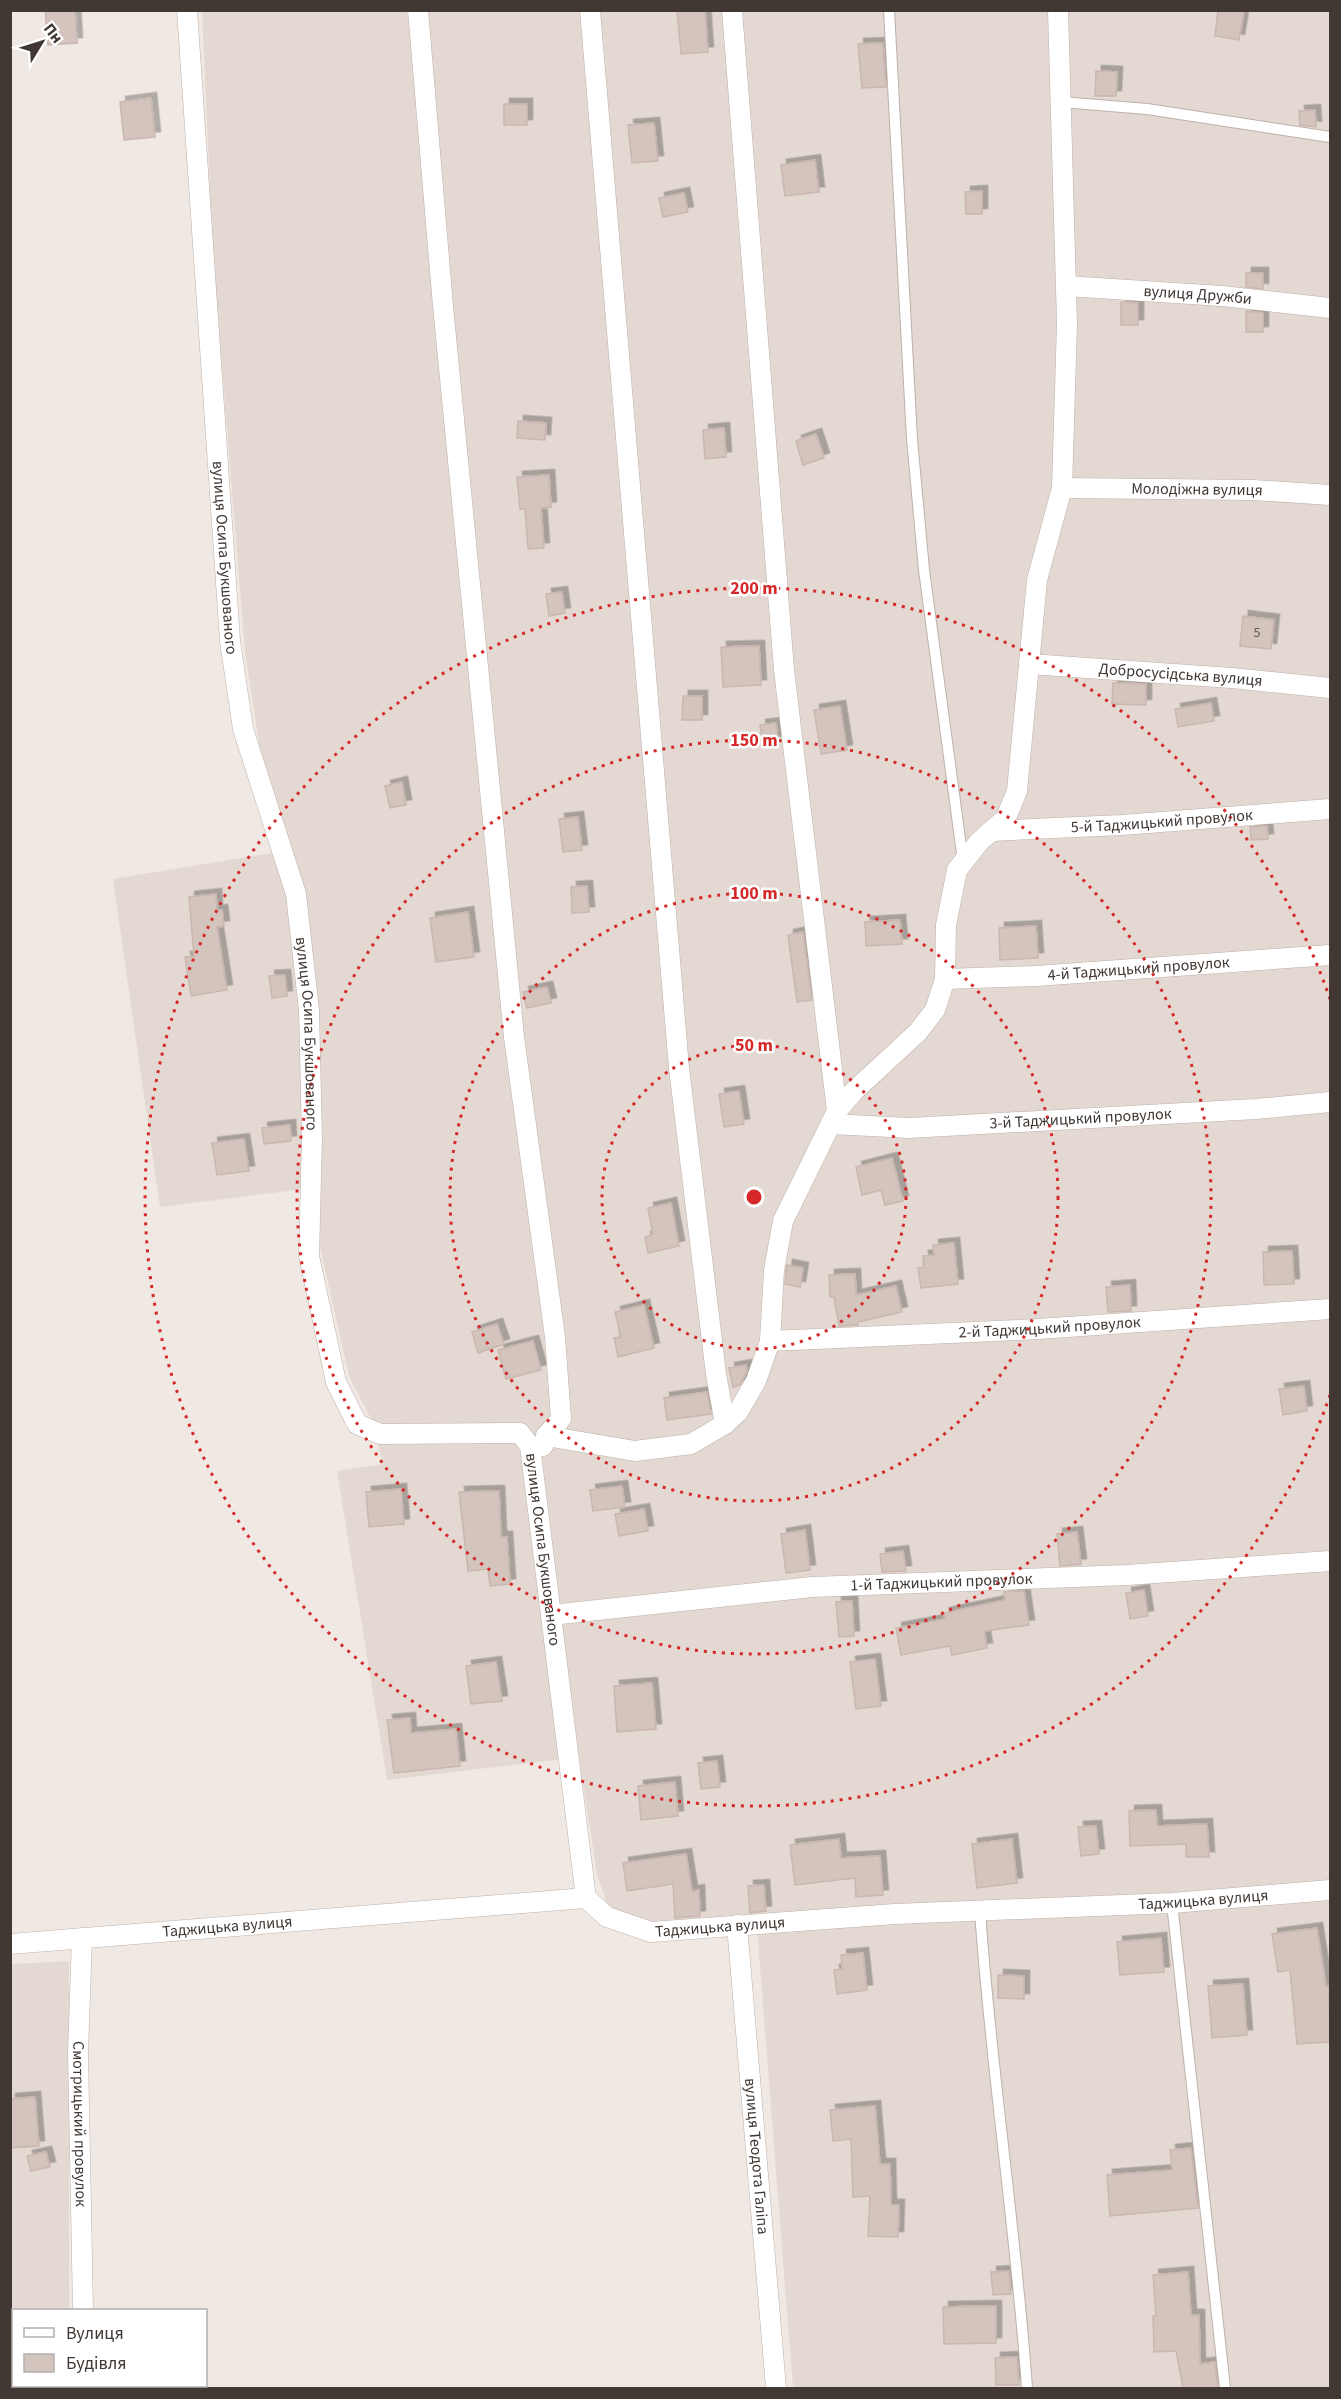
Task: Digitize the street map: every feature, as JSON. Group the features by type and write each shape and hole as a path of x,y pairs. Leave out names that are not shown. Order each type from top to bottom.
{"street":[{"name":"вулиця Осипа Букшованого","path":"187,10 230,641 243,729 296,894 309,1010 312,1140 309,1256 336,1382 357,1424 380,1434 520,1432 530,1446 586,1898"},
{"path":"418,10 444,318 514,1037 555,1337 561,1419 546,1436 534,1468"},
{"path":"590,10 680,1068 724,1424"},
{"path":"732,10 784,670 834,1118"},
{"path":"546,1436 635,1451 692,1444 724,1424 738,1412 756,1382 770,1341 774,1269 783,1221 834,1118 854,1090 918,1032 935,1010 945,979 946,925 957,870 991,831 1006,818 1017,791 1037,580 1062,488 1066,286 1058,10"},
{"name":"вулиця Дружби","path":"1066,286 1222,297 1330,308"},
{"name":"Молодіжна вулиця","path":"1062,488 1253,490 1330,495"},
{"name":"Добросусідська вулиця","path":"1029,664 1232,678 1330,688"},
{"name":"5-й Таджицький провулок","path":"991,831 1122,825 1330,809"},
{"name":"4-й Таджицький провулок","path":"945,979 1036,976 1330,955"},
{"name":"3-й Таджицький провулок","path":"834,1118 909,1128 1256,1109 1330,1102"},
{"name":"2-й Таджицький провулок","path":"770,1341 1038,1329 1330,1309"},
{"name":"1-й Таджицький провулок","path":"551,1615 812,1587 1127,1575 1330,1561"},
{"name":"Таджицька вулиця","path":"10,1944 586,1898 607,1917 651,1932 895,1914 1172,1903 1330,1890"},
{"name":"вулиця Теодота Галіпа","path":"737,1925 776,2388"},
{"name":"Смотрицький провулок","path":"82,1938 78,2053 83,2309"}],"lane":[{"path":"889,10 912,439 924,570 963,862"},
{"path":"1061,102 1147,109 1330,137"},
{"path":"1172,1903 1225,2388"},
{"path":"980,1911 985,1985 1001,2109 1028,2388"}],"shaded area":[{"path":"202,11 1330,11 1330,2388 793,2388 756,1916 614,1924 597,1874 579,1757 387,1780 337,1471 383,1464 371,1419 349,1376 319,1243 319,1187 160,1207 113,879 290,850 263,769 245,652 213,255"},
{"path":"69,1961 69,2309 12,2309 12,2387 75,2388 11,2388 11,1964"}],"building":[{"path":"45,10 75,10 77,43 48,45"},
{"path":"677,10 705,10 708,52 681,54"},
{"path":"1218,10 1244,10 1239,40 1215,36"},
{"path":"883,43 886,87 862,88 858,44"},
{"path":"1096,71 1117,72 1116,96 1095,96"},
{"path":"151,98 155,137 124,140 120,102"},
{"path":"504,104 527,104 527,125 504,125"},
{"path":"1315,110 1316,127 1300,125 1299,111"},
{"path":"654,123 658,161 632,163 628,125"},
{"path":"815,160 819,192 785,196 781,165"},
{"path":"982,191 982,214 966,214 965,192"},
{"path":"684,193 688,212 663,217 659,198"},
{"path":"1246,273 1263,273 1263,289 1246,287"},
{"path":"1121,302 1138,303 1138,325 1121,325"},
{"path":"1246,311 1263,313 1263,332 1246,332"},
{"path":"518,421 546,423 545,440 517,438"},
{"path":"724,428 726,457 705,459 703,430"},
{"path":"816,434 824,458 803,465 796,441"},
{"path":"549,475 551,507 541,508 544,548 528,549 525,509 520,509 517,477"},
{"path":"562,592 565,613 549,616 546,594"},
{"path":"1243,616 1274,620 1271,649 1240,646"},
{"path":"759,646 761,685 723,687 721,647"},
{"path":"1113,683 1146,684 1146,705 1112,704"},
{"path":"683,696 702,696 702,720 682,720"},
{"path":"1211,703 1214,721 1178,727 1175,709"},
{"path":"840,706 847,750 821,754 814,710"},
{"path":"776,723 778,741 763,744 760,725"},
{"path":"402,782 406,805 390,808 385,786"},
{"path":"578,817 582,850 563,852 559,819"},
{"path":"1267,826 1268,839 1251,840 1250,827"},
{"path":"587,886 589,912 572,913 571,887"},
{"path":"216,894 217,911 222,910 224,926 217,927 227,990 191,996 185,957 194,956 189,897"},
{"path":"468,912 474,957 436,962 430,918"},
{"path":"900,920 902,944 866,946 865,922"},
{"path":"1036,926 1038,958 1000,960 999,928"},
{"path":"803,932 812,1000 797,1002 788,935"},
{"path":"285,975 287,996 272,998 269,976"},
{"path":"547,987 551,1003 527,1008 523,992"},
{"path":"739,1091 744,1124 724,1127 719,1094"},
{"path":"290,1125 291,1141 264,1144 262,1128"},
{"path":"244,1139 249,1171 217,1175 212,1143"},
{"path":"892,1158 903,1201 885,1205 881,1190 862,1195 856,1167"},
{"path":"671,1203 679,1246 648,1253 645,1237 653,1235 648,1208"},
{"path":"954,1243 958,1284 921,1288 918,1268 924,1267 923,1256 934,1255 933,1245"},
{"path":"1292,1251 1294,1284 1264,1285 1263,1252"},
{"path":"787,1265 803,1268 800,1287 785,1284"},
{"path":"855,1274 856,1295 896,1286 902,1312 858,1322 858,1325 839,1326 834,1297 830,1297 829,1275"},
{"path":"1130,1285 1131,1311 1108,1312 1106,1287"},
{"path":"644,1305 654,1348 618,1357 614,1338 621,1337 615,1312"},
{"path":"497,1324 504,1344 478,1353 472,1332"},
{"path":"533,1341 541,1370 506,1379 498,1350"},
{"path":"746,1365 747,1371 740,1385 733,1387 729,1368"},
{"path":"1304,1386 1307,1411 1283,1415 1279,1389"},
{"path":"707,1392 711,1414 667,1420 664,1398"},
{"path":"622,1486 625,1507 593,1511 590,1490"},
{"path":"401,1489 404,1524 369,1527 366,1492"},
{"path":"499,1491 501,1537 507,1537 510,1584 490,1586 488,1569 468,1571 459,1492"},
{"path":"644,1509 648,1531 619,1536 615,1514"},
{"path":"805,1530 810,1570 786,1573 781,1534"},
{"path":"1077,1532 1081,1564 1060,1566 1057,1534"},
{"path":"903,1551 906,1571 882,1572 880,1554"},
{"path":"1144,1590 1148,1616 1130,1619 1126,1593"},
{"path":"1024,1591 1029,1625 984,1631 987,1648 952,1655 950,1646 901,1655 896,1628 945,1619 944,1613 1005,1600 1004,1592"},
{"path":"852,1601 854,1636 839,1637 836,1602"},
{"path":"875,1659 881,1706 856,1709 850,1662"},
{"path":"496,1662 502,1701 471,1704 466,1666"},
{"path":"652,1683 656,1729 617,1732 614,1686"},
{"path":"410,1718 411,1733 456,1729 460,1766 394,1773 387,1720"},
{"path":"717,1761 720,1787 701,1789 698,1763"},
{"path":"675,1782 678,1816 641,1820 638,1786"},
{"path":"1156,1810 1157,1826 1207,1824 1209,1857 1186,1857 1186,1844 1130,1846 1129,1811"},
{"path":"1096,1826 1099,1854 1081,1856 1078,1827"},
{"path":"839,1839 841,1858 880,1856 883,1895 856,1897 855,1878 795,1885 790,1845"},
{"path":"1012,1839 1017,1883 977,1888 972,1844"},
{"path":"686,1854 692,1891 699,1890 700,1916 675,1918 673,1884 627,1891 623,1863"},
{"path":"764,1885 766,1911 750,1913 748,1886"},
{"path":"1317,1928 1326,1986 1329,1986 1330,2042 1297,2044 1290,1970 1278,1972 1272,1934"},
{"path":"1161,1938 1164,1972 1120,1975 1117,1942"},
{"path":"863,1953 867,1990 837,1994 834,1970 842,1969 841,1955"},
{"path":"998,1975 1024,1976 1024,1999 998,1998"},
{"path":"1243,1984 1247,2035 1212,2038 1208,1986"},
{"path":"35,2097 39,2146 10,2148 10,2099"},
{"path":"875,2106 880,2164 890,2164 891,2205 899,2205 898,2237 868,2236 870,2196 853,2197 851,2139 833,2141 830,2110"},
{"path":"1191,2148 1198,2208 1110,2216 1107,2175 1172,2170 1170,2150"},
{"path":"46,2152 50,2167 31,2171 27,2156"},
{"path":"1009,2271 1011,2294 993,2295 991,2272"},
{"path":"1188,2272 1191,2315 1199,2315 1200,2364 1215,2362 1218,2388 1183,2388 1176,2351 1154,2352 1153,2316 1156,2316 1153,2275"},
{"path":"996,2306 996,2343 944,2344 943,2307"},
{"path":"1017,2357 1019,2385 996,2385 995,2358"}]}
